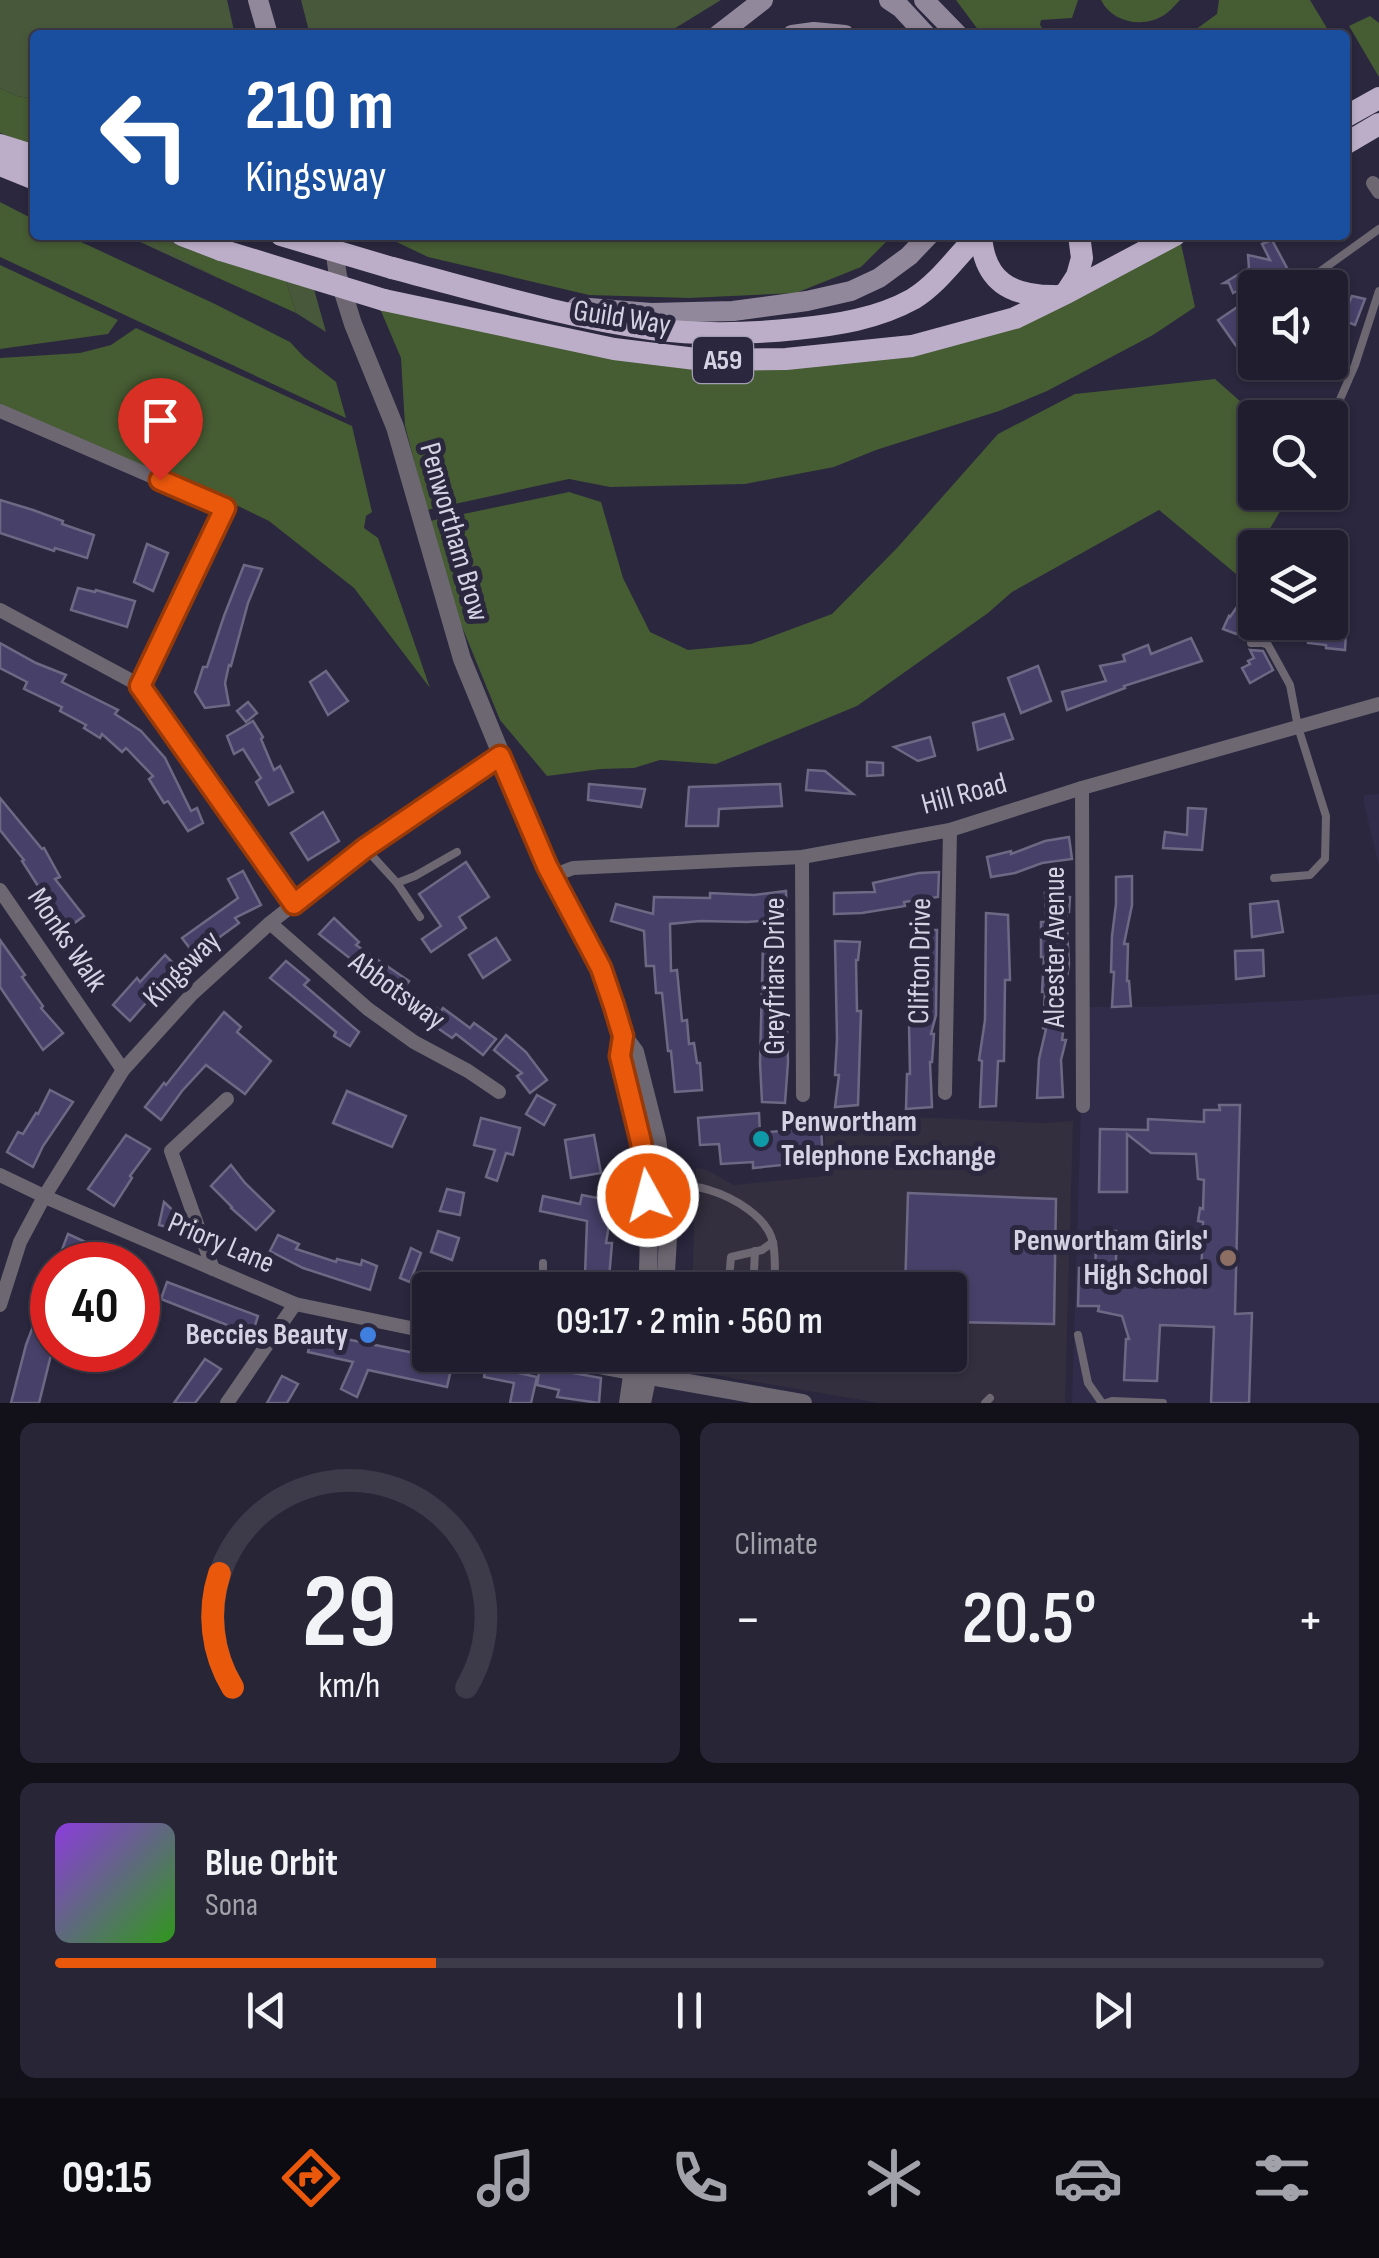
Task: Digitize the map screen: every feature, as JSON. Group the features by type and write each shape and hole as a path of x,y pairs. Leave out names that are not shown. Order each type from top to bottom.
{"highway":[{"path":"1350,114 1379,98"},
{"path":"1350,141 1379,124"},
{"path":"0,145 30,154"},
{"path":"0,164 30,177"},
{"name":"Guild Way","path":"195,240 384,300 614,349 720,360 786,359 912,346 1016,318 1062,294"},
{"name":"Guild Way","path":"299,240 583,318 714,333 837,325 894,308 917,296 974,240"},
{"name":"A59","path":"980,240 994,275 1006,287 1019,293 1062,294 1165,240"},
{"path":"1062,294 1077,276 1082,258 1080,240"}],"main road":[{"path":"258,0 267,30"},
{"path":"724,30 763,0"},
{"path":"890,0 922,30"},
{"path":"924,0 953,30"},
{"path":"530,303 651,314 733,311 807,301 850,291 880,278 924,240"}],"street":[{"path":"326,240 334,255"},
{"path":"332,240 334,255"},
{"path":"334,255 339,240"},
{"name":"Penwortham Brow","path":"334,255 353,324 395,428 462,659 552,876 601,968 623,1036 620,1056 656,1187"},
{"path":"0,411 225,508 140,686"},
{"path":"0,610 140,686 294,904"},
{"name":"Hill Road","path":"552,876 573,868 802,856 950,830 1082,788 1379,704"},
{"name":"Kingsway","path":"0,1305 20,1242 44,1196 124,1070 192,994 270,923 365,848 500,756"},
{"name":"Alcester Avenue","path":"1082,788 1083,1106"},
{"name":"Clifton Drive","path":"945,1093 950,830"},
{"name":"Greyfriars Drive","path":"802,856 803,1095"},
{"name":"Monks Walk","path":"0,890 124,1070"},
{"name":"Abbotsway","path":"270,923 368,1009 414,1042 500,1092"},
{"path":"213,1270 171,1151 226,1099"},
{"name":"Priory Lane","path":"0,1175 295,1304 412,1328"},
{"path":"648,1272 656,1187"},
{"path":"656,1187 669,1220 666,1272"},
{"path":"227,1403 295,1304"},
{"path":"628,1403 637,1372"},
{"path":"638,1372 642,1403"},
{"path":"657,1372 804,1403"}],"lane":[{"path":"1323,270 1378,231"},
{"path":"1340,400 1379,291"},
{"path":"1251,644 1268,646 1290,685 1298,727 1326,816 1325,859 1310,876 1274,878"},
{"path":"365,848 397,883 420,917"},
{"path":"397,883 456,852"},
{"path":"656,1187 709,1190 752,1213 773,1242 774,1272"},
{"path":"730,1272 731,1257 762,1250 773,1242"},
{"path":"753,1272 754,1251"},
{"path":"543,1263 543,1272"},
{"path":"1078,1336 1088,1384 1104,1403 1163,1403"}],"shaded area":[{"path":"1379,794 1379,866 1364,795"},
{"name":"Penwortham Girls' High School","path":"1379,994 1379,1403 1072,1403 1084,1007"},
{"path":"825,1113 1073,1121 1065,1403 879,1403 703,1373 967,1372 967,1272 693,1272 696,1168 734,1185 824,1176"}],"green space":[{"path":"0,0 227,0 234,30 30,30 30,98 0,88"},
{"path":"301,0 721,0 672,30 309,30"},
{"path":"956,0 1078,0 1072,18 1041,20 1044,30 978,30"},
{"path":"1101,0 1180,0 1159,18 1131,22 1113,14"},
{"path":"1219,0 1310,0 1328,30 1195,30 1217,14"},
{"path":"1370,16 1379,23 1379,77 1349,26"},
{"path":"0,88 30,98 30,144 0,133"},
{"path":"0,202 30,217 30,240 77,240 290,342 336,382 346,418 0,257"},
{"path":"136,240 181,240 243,259 244,263 155,242 216,277"},
{"path":"150,240 284,274 296,313 216,277"},
{"path":"392,240 888,240 861,267 796,293 689,298 589,295 428,257"},
{"path":"1181,244 1195,307 1153,335 1047,391 999,411 834,467 745,484 610,487 569,479 427,510 405,426 401,358 378,304 655,363 936,348"},
{"path":"0,265 118,320 108,334 0,349"},
{"path":"284,274 312,282 326,332 296,313"},
{"path":"136,328 352,426 372,512 366,516 364,528 378,538 430,688 354,588 269,521 0,407 0,358 80,353 111,345"},
{"path":"1215,379 1239,400 1238,510 1281,510 1269,530 1238,530 1238,576 1159,510 1012,592 857,706 716,764 660,760 634,768 547,776 500,720 456,612 430,521 569,492 601,502 623,578 650,632 688,650 751,644 832,614 897,548 998,434 1075,394"}],"building":[{"path":"1272,240 1288,270 1246,270 1248,255 1270,260 1262,244"},
{"path":"1238,275 1238,290 1233,293 1229,283 1224,283"},
{"path":"1352,296 1365,299 1355,325 1348,322"},
{"path":"1236,308 1238,311 1238,349 1218,320"},
{"path":"0,500 94,535 87,558 0,533"},
{"path":"147,544 168,553 153,591 134,582"},
{"path":"244,565 262,569 229,665 225,683 229,705 205,708 195,692"},
{"path":"78,588 135,601 127,627 71,610"},
{"path":"1238,605 1236,634 1223,629"},
{"path":"1191,638 1202,661 1124,686 1067,710 1062,692 1106,681 1100,666 1125,661 1123,655 1148,645 1151,654"},
{"path":"1308,640 1346,640 1345,650"},
{"path":"0,643 66,675 62,682 118,710 115,714 141,731 165,758 191,811 197,808 203,823 188,831 168,801 164,803 149,779 153,776 126,748 122,752 102,734 100,738 84,728 86,725 60,711 62,707 24,689 27,682 0,668"},
{"path":"1250,650 1263,651 1273,670 1250,683 1242,668 1254,658"},
{"path":"1038,666 1051,701 1021,713 1008,678"},
{"path":"326,671 348,701 328,715 310,682"},
{"path":"248,702 257,713 246,722 237,711"},
{"path":"1004,714 1013,739 978,750 973,723"},
{"path":"253,721 274,770 280,766 293,792 269,805 256,782 261,778 243,749 234,754 227,736"},
{"path":"930,737 935,756 918,761 894,747"},
{"path":"867,762 883,763 883,775 867,776"},
{"path":"808,770 825,771 853,794 806,790"},
{"path":"589,784 645,789 641,807 588,800"},
{"path":"780,784 782,806 719,809 718,826 686,826 689,787"},
{"path":"0,798 44,848 60,877 55,879 84,916 65,930 43,903 47,900 24,860 0,830"},
{"path":"1188,808 1206,809 1202,850 1163,848 1165,832 1187,835"},
{"path":"323,812 339,841 308,860 291,833"},
{"path":"1069,837 1072,859 991,877 987,857"},
{"path":"466,862 489,897 459,917 466,928 431,952 422,939 441,926 419,894"},
{"path":"243,871 261,905 235,918 239,923 195,955 182,938 238,898 228,879"},
{"path":"939,872 938,897 904,902 905,906 834,914 834,893 875,892 873,883"},
{"path":"1132,876 1132,905 1124,944 1128,944 1131,1006 1112,1007 1116,877"},
{"path":"786,891 787,919 670,924 671,971 677,970 682,1021 687,1020 689,1044 694,1043 700,1063 702,1090 675,1092 662,993 656,993 654,966 646,966 644,931 611,921 616,904 653,914 654,897 710,898 710,893 754,895"},
{"path":"1045,893 1070,897 1066,912 1069,964 1063,1004 1067,1004 1061,1060 1063,1097 1037,1098 1039,1059 1046,1029 1041,957"},
{"path":"1278,901 1283,932 1252,937 1250,904"},
{"path":"986,913 1008,915 1010,980 1005,980 1004,1061 998,1061 996,1106 980,1107 979,1060 985,1020"},
{"path":"334,918 359,942 356,945 409,981 404,988 441,1011 443,1008 470,1028 474,1023 496,1039 483,1055 456,1034 452,1038 404,1005 376,982 378,978 350,961 319,934"},
{"path":"918,930 937,930 936,1015 930,1062 932,1107 906,1109 911,972 915,972"},
{"path":"496,938 510,960 483,978 469,955"},
{"path":"0,940 25,975 22,977 41,1008 63,1033 43,1050 0,987"},
{"path":"835,941 860,942 856,960 857,1011 861,1011 858,1105 835,1107 839,1075 835,1075"},
{"path":"763,944 784,944 783,1032 787,1032 788,1062 785,1103 762,1102"},
{"path":"1263,950 1264,976 1236,979 1235,951"},
{"path":"165,955 180,970 130,1021 113,1005"},
{"path":"286,961 309,980 304,985 359,1032 350,1046 270,978"},
{"path":"224,1012 241,1027 237,1032 271,1061 245,1094 206,1065 161,1120 145,1107"},
{"path":"506,1035 526,1052 547,1080 530,1093 517,1076 522,1073 494,1050"},
{"path":"50,1090 73,1102 33,1167 7,1152 18,1132 23,1134 38,1114"},
{"path":"347,1091 406,1116 392,1147 333,1123"},
{"path":"537,1095 555,1105 544,1125 526,1114"},
{"path":"1219,1105 1240,1105 1235,1314 1252,1313 1249,1403 1211,1403 1214,1327 1160,1325 1157,1381 1124,1380 1129,1339 1122,1316 1098,1311 1099,1306 1078,1306 1079,1268 1095,1267 1097,1231 1116,1231 1116,1268 1165,1270 1165,1282 1201,1282 1203,1222 1198,1221 1200,1208 1203,1209 1204,1180 1198,1179 1196,1154 1151,1153 1127,1134 1127,1192 1099,1192 1100,1129 1148,1130 1148,1119 1204,1122 1204,1110 1220,1110"},
{"name":"Penwortham Telephone Exchange","path":"759,1113 760,1133 821,1127 823,1161 753,1168 753,1162 721,1164 719,1144 700,1145 698,1118"},
{"path":"481,1118 520,1128 513,1155 506,1153 497,1181 486,1177 495,1150 474,1145"},
{"path":"126,1135 150,1149 114,1206 88,1189"},
{"path":"594,1135 601,1173 571,1178 565,1140"},
{"path":"231,1165 274,1211 256,1230 211,1186"},
{"path":"447,1189 464,1193 460,1215 440,1211"},
{"path":"908,1193 1056,1199 1054,1324 967,1322 967,1272 906,1272"},
{"path":"582,1195 613,1201 606,1243 612,1243 610,1272 585,1272 587,1221 540,1211 543,1196 580,1204"},
{"path":"164,1202 179,1216 176,1229 159,1225"},
{"path":"438,1231 459,1238 452,1260 431,1252"},
{"path":"68,1234 85,1242 65,1242"},
{"path":"278,1235 299,1244 296,1249 336,1262 337,1259 361,1265 362,1260 377,1266 370,1290 303,1268 270,1251"},
{"path":"411,1248 421,1253 410,1282 400,1278"},
{"path":"167,1282 258,1316 252,1335 161,1299"},
{"path":"312,1332 412,1353 412,1372 450,1372 447,1387 368,1370 357,1397 341,1389 353,1362 308,1352"},
{"path":"30,1334 30,1372 47,1372 39,1403 11,1403"},
{"path":"205,1359 221,1369 195,1403 174,1403"},
{"path":"485,1372 514,1372 537,1377 531,1403 510,1403 514,1383 484,1377"},
{"path":"539,1372 601,1378 599,1403 557,1397 559,1390 537,1385"},
{"path":"282,1376 298,1384 287,1403 267,1403"}],"place":[{"name":"Penwortham Telephone Exchange","path":"761,1139"},
{"name":"Penwortham Girls' High School","path":"1228,1258"},
{"name":"Beccies Beauty","path":"368,1335"}],"route":[{"path":"160,480 225,508 140,686 294,904 365,848 500,756 547,866 601,968 614,1006 623,1036 620,1056 641,1142 648,1196"}]}
